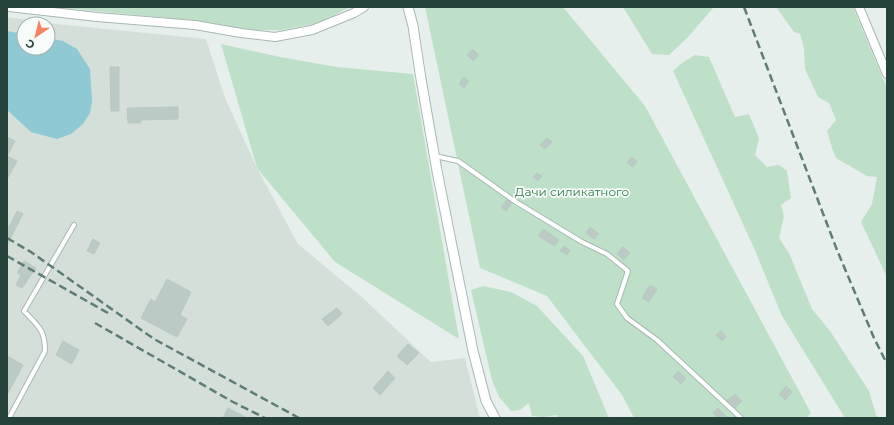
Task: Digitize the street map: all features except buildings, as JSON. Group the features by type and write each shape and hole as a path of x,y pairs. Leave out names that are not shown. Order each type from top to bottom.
{"street":[{"path":"9,7 96,17 195,25 275,37 312,30 354,13 364,7"},
{"path":"408,7 413,26 435,156 473,351 486,401 495,418"},
{"path":"859,7 887,74"}],"lane":[{"path":"435,156 458,161 516,202 582,242 607,254 628,271 617,304 627,318 657,340 741,418"},
{"path":"9,418 45,351 45,340 40,328 24,311 74,225"}],"shaded area":[{"path":"7,17 16,18 16,56 56,56 56,24 206,39 225,98 257,168 298,244 364,299 431,362 465,358 480,418 7,418"}],"green space":[{"path":"54,7 350,7 319,23 281,30 256,30 229,28 198,21"},
{"name":"Дачи силикатного","path":"425,7 563,7 645,106 811,413 806,418 634,418 622,395 547,296 480,268"},
{"path":"623,7 714,7 688,37 669,55 652,54"},
{"path":"776,7 853,7 887,88 887,277 861,222 872,204 877,177 867,176 836,158 827,131 836,120 829,103 818,97 805,69 804,48 800,34 794,32"},
{"path":"221,44 280,57 337,67 413,74 459,339 335,262 257,168"},
{"path":"695,55 709,57 735,117 749,114 759,138 755,155 767,167 779,165 787,171 791,198 781,205 784,216 779,238 789,253 812,309 830,331 869,391 876,415 879,418 845,418 782,316 754,248 673,71"},
{"path":"483,286 511,292 537,306 583,356 609,418 558,418 557,415 543,417 532,416 529,403 520,410 511,411 499,397 492,380 471,290"}],"water":[{"path":"7,31 16,33 16,56 56,56 56,40 63,41 77,49 90,69 92,101 90,113 83,124 71,134 57,139 31,132 7,110"}],"railway":[{"path":"744,7 837,250 874,338 887,364"},
{"path":"7,238 31,252 154,339 299,418"},
{"path":"7,256 108,313"},
{"path":"95,323 233,402 265,418"}]}
